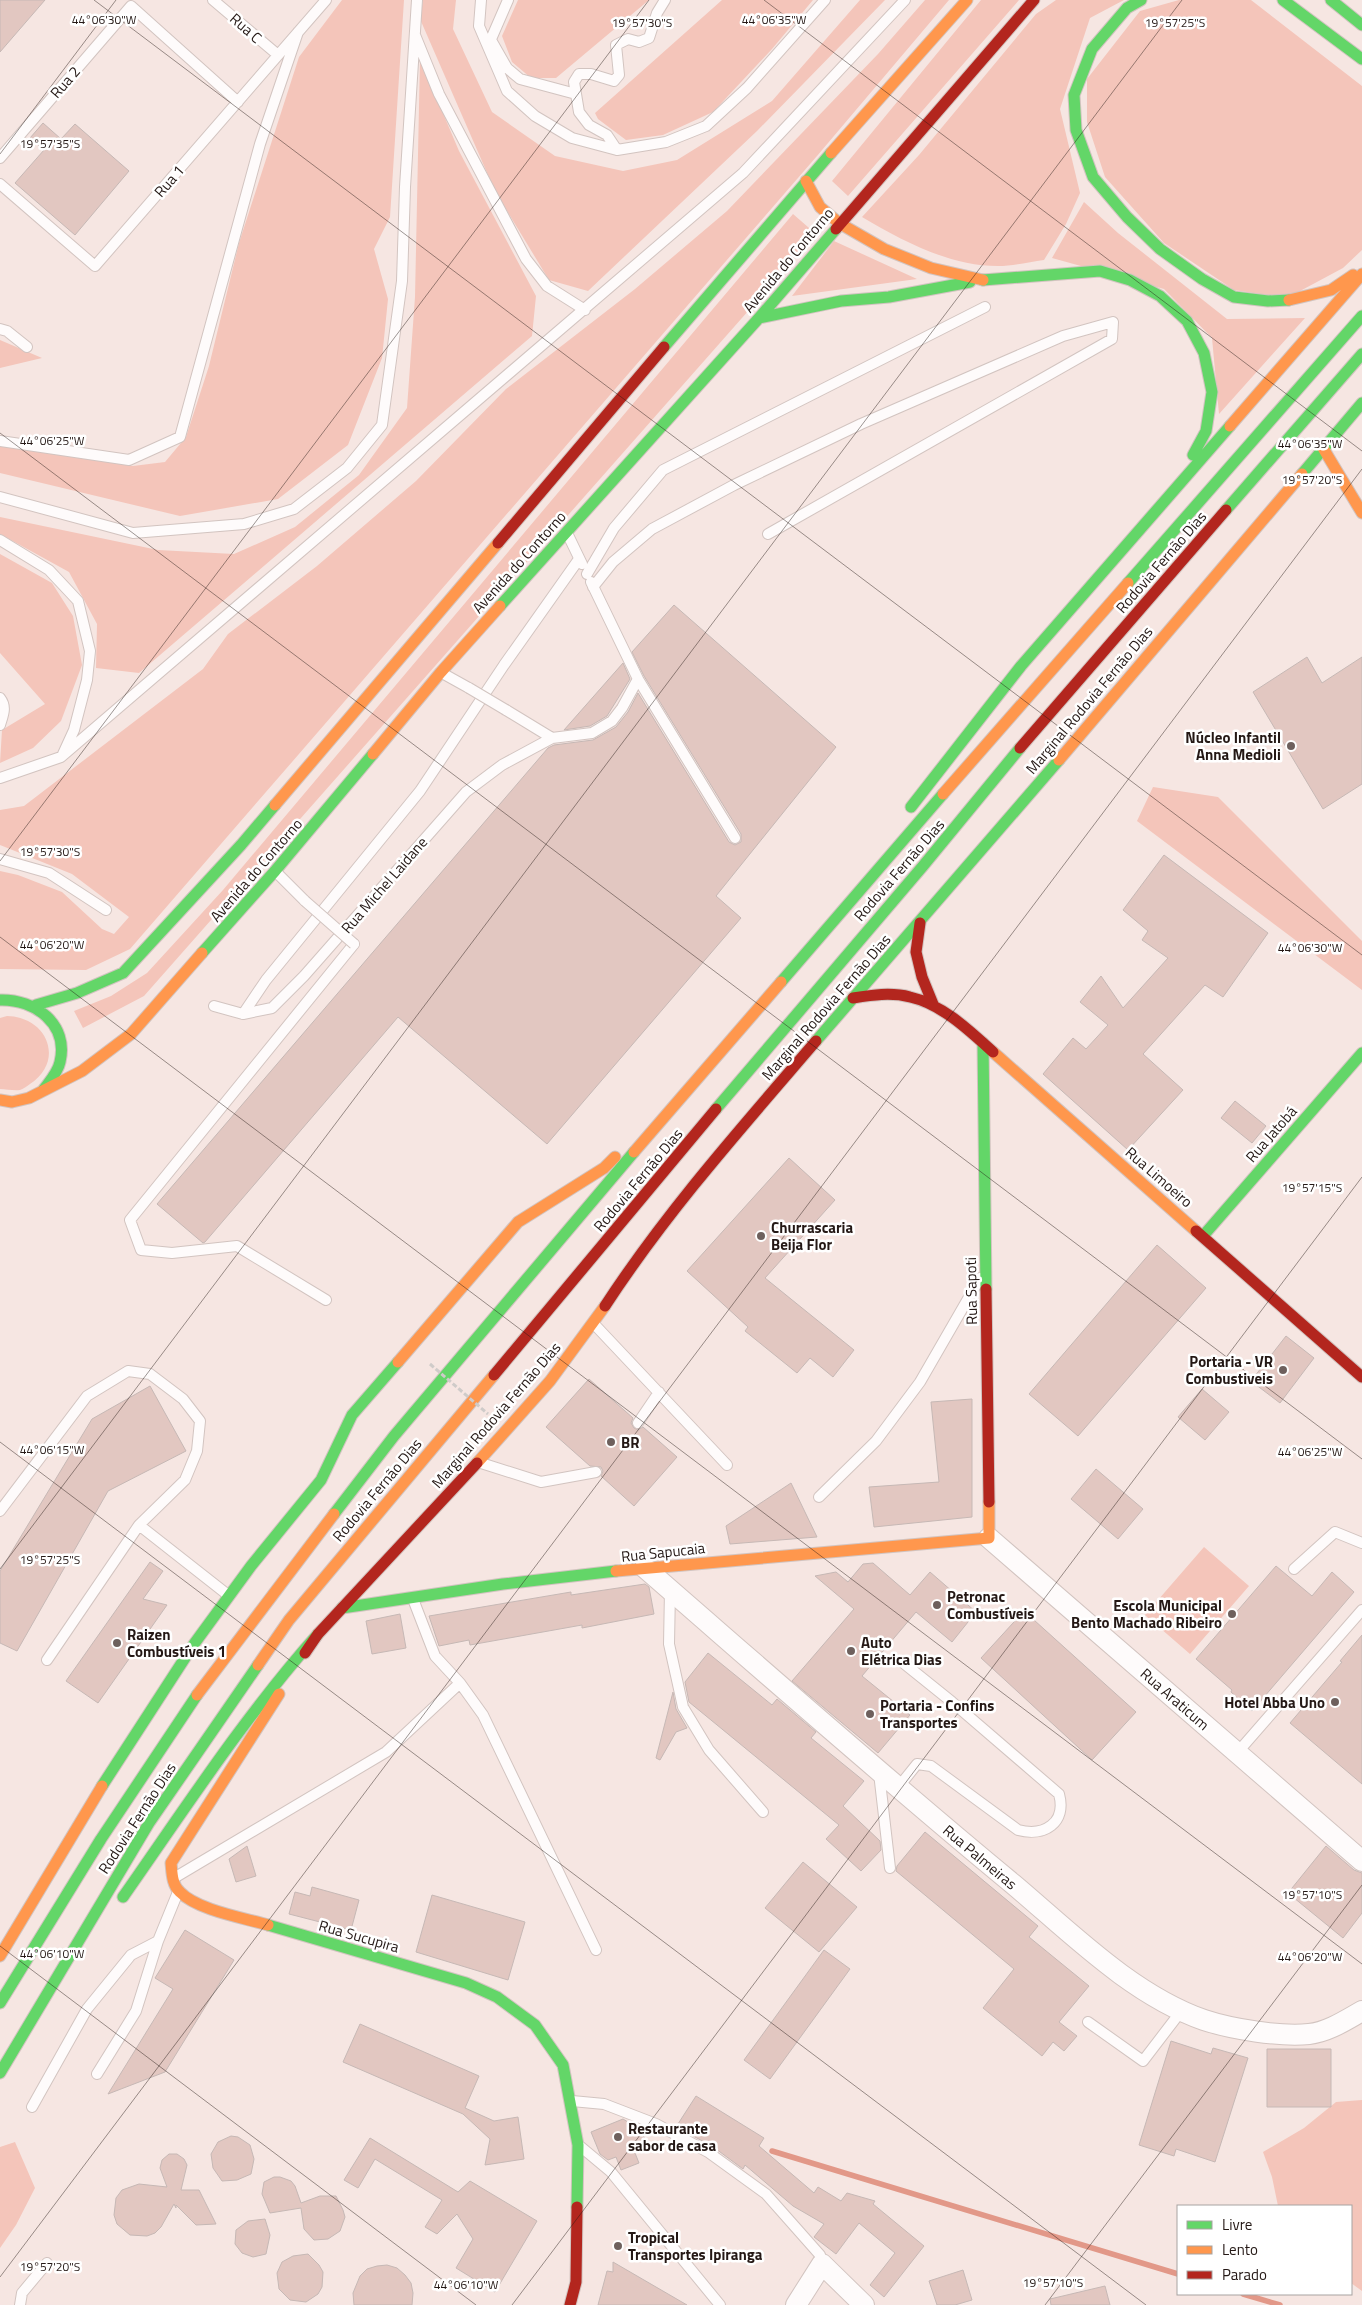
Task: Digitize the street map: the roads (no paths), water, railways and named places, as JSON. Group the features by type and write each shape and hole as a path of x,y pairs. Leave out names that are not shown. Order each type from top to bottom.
{"main road":[{"name":"Avenida do Contorno","path":"36,1005 77,993 123,972 241,845 806,181 967,0"},
{"name":"Avenida do Contorno","path":"0,1100 12,1102 29,1098 82,1071 132,1034 276,871 441,672 759,318 839,223 1034,0"},
{"path":"1141,0 1127,8 1092,49 1074,95 1076,130 1083,154 1093,177 1109,198 1160,249 1202,279 1234,297 1268,300 1299,299 1331,290 1362,268"},
{"path":"1283,0 1361,58"},
{"path":"1331,0 1362,25"},
{"path":"806,181 820,206 839,223 884,249 931,268 978,280"},
{"path":"759,318 841,301 890,297 978,280 1052,272 1100,271 1130,280 1160,296 1187,321 1204,353 1212,392 1206,431 1178,485"},
{"path":"902,819 930,780 1021,666 1362,274"},
{"name":"Rodovia Fernão Dias","path":"0,2003 101,1839 206,1681 430,1392 828,927 1362,316"},
{"name":"Rodovia Fernão Dias","path":"0,2073 149,1823 289,1620 853,946 923,866 1039,724 1362,354"},
{"name":"Marginal Rodovia Fernão Dias","path":"318,1634 478,1462 550,1381 594,1323 643,1250 722,1152 853,998 920,923 1362,403"},
{"path":"1348,436 1326,444 1362,513"},
{"path":"828,927 886,842"},
{"name":"Rua Limoeiro","path":"920,923 916,952 922,977 933,1004"},
{"name":"Rua Limoeiro","path":"853,998 875,994 908,995 933,1004 983,1043 1362,1377"},
{"path":"0,1000 23,1000 36,1005 47,1014 56,1028 61,1044 60,1060 54,1076 44,1089"},
{"name":"Rua Sapoti","path":"983,1043 989,1538"},
{"name":"Rua Jatobá","path":"1203,1236 1362,1052"},
{"path":"0,1956 76,1827 194,1644 229,1596 321,1480 352,1415 518,1222 604,1168 699,1076"},
{"name":"Rua Sapucaia","path":"342,1608 412,1596 645,1568 989,1538"},
{"path":"172,1879 172,1863 318,1634"},
{"path":"119,1904 250,1715 285,1668 318,1634"},
{"name":"Rua Sucupira","path":"172,1879 179,1891 192,1901 208,1908 466,1983 497,1997 535,2025 563,2064 578,2145 576,2282 570,2305"},
{"path":"11,2055 96,1936"}],"street":[{"name":"Rua Araticum","path":"989,1538 1362,1861"},
{"name":"Rua Palmeiras","path":"645,1568 897,1789 1112,1967 1154,1997 1204,2020 1266,2033 1310,2034 1329,2028 1362,2011"},
{"path":"796,2305 822,2264 864,2305"}],"lane":[{"name":"Rua C","path":"214,0 278,55"},
{"name":"Rua 1","path":"0,184 95,266 326,0"},
{"path":"0,497 133,533 244,524 294,508 347,468 382,425 402,281 405,187 417,0"},
{"path":"481,0 479,26 506,68 520,79 576,94"},
{"path":"508,0 489,44 507,91 535,116 572,138 617,150 666,142 706,126 747,88 825,0"},
{"path":"617,150 606,135 589,125 579,112 574,82 579,74 591,74 614,81 619,75 616,45 628,39 639,42 649,38 657,13 665,0"},
{"path":"0,778 61,758 584,310 743,173 905,0"},
{"name":"Rua 2","path":"0,158 131,6 238,102"},
{"path":"0,441 129,460 180,437 260,144 298,32"},
{"path":"414,33 439,94 526,259 547,286 584,310"},
{"path":"587,574 614,528 663,470 985,306"},
{"path":"594,587 613,562 652,529 734,485 862,424 1063,336 1113,322 1112,339 768,534"},
{"path":"0,329 7,330 27,347"},
{"path":"566,531 638,678 736,838"},
{"path":"0,540 49,570 78,601 90,651 87,680 74,730 61,758"},
{"path":"243,1014 266,980 420,791 504,665 580,559"},
{"path":"441,672 552,738 592,733 612,721 622,708 638,678"},
{"path":"0,698 4,703 4,712 0,725"},
{"name":"Rua Michel Laidane","path":"214,1006 243,1014 272,1008 466,792 502,765 552,738"},
{"path":"0,859 49,873 106,910"},
{"path":"276,871 305,902 354,944 130,1220 141,1250 172,1253 237,1246 326,1300"},
{"path":"819,1497 876,1441 920,1382 986,1269"},
{"path":"594,1323 727,1465"},
{"path":"0,1511 87,1396 128,1372 150,1374 183,1399 200,1421 198,1451 184,1480 139,1525 46,1660"},
{"path":"638,1423 659,1392"},
{"path":"478,1462 541,1482 596,1472"},
{"path":"139,1525 229,1596"},
{"path":"1294,1569 1335,1532 1362,1543"},
{"path":"670,1590 669,1644 683,1707 710,1750 763,1812"},
{"path":"412,1596 435,1656 460,1683 484,1715 596,1950"},
{"path":"1237,1752 1362,1610"},
{"path":"897,1789 917,1764 931,1766 1018,1830 1032,1834 1044,1831 1052,1825 1060,1815 1062,1805 1059,1794 952,1702 901,1662"},
{"path":"172,1879 386,1752 460,1683"},
{"path":"879,1773 890,1868"},
{"path":"97,2074 136,2011 158,1942 179,1891"},
{"path":"32,2108 87,2009 131,1955 158,1942"},
{"path":"1088,2022 1144,2061 1182,2010"},
{"path":"570,2101 604,2104 656,2124 708,2152 766,2194 820,2255 822,2264"},
{"path":"578,2145 611,2172 720,2305"},
{"path":"20,2305 22,2293 47,2263"}],"waterway":[{"path":"772,2151 1177,2274"},
{"path":"1246,2295 1280,2305"}],"place":[{"name":"Núcleo Infantil Anna Medioli","path":"1291,746"},
{"name":"Churrascaria Beija Flor","path":"761,1236"},
{"name":"Portaria - VR Combustiveis","path":"1283,1370"},
{"name":"BR","path":"611,1442"},
{"name":"Petronac Combustíveis","path":"937,1605"},
{"name":"Escola Municipal Bento Machado Ribeiro","path":"1232,1614"},
{"name":"Raizen Combustíveis 1","path":"117,1643"},
{"name":"Auto Elétrica Dias","path":"851,1651"},
{"name":"Hotel Abba Uno","path":"1335,1702"},
{"name":"Portaria - Confins Transportes","path":"870,1714"},
{"name":"Restaurante sabor de casa","path":"618,2137"},
{"name":"Tropical Transportes Ipiranga","path":"618,2246"}]}
